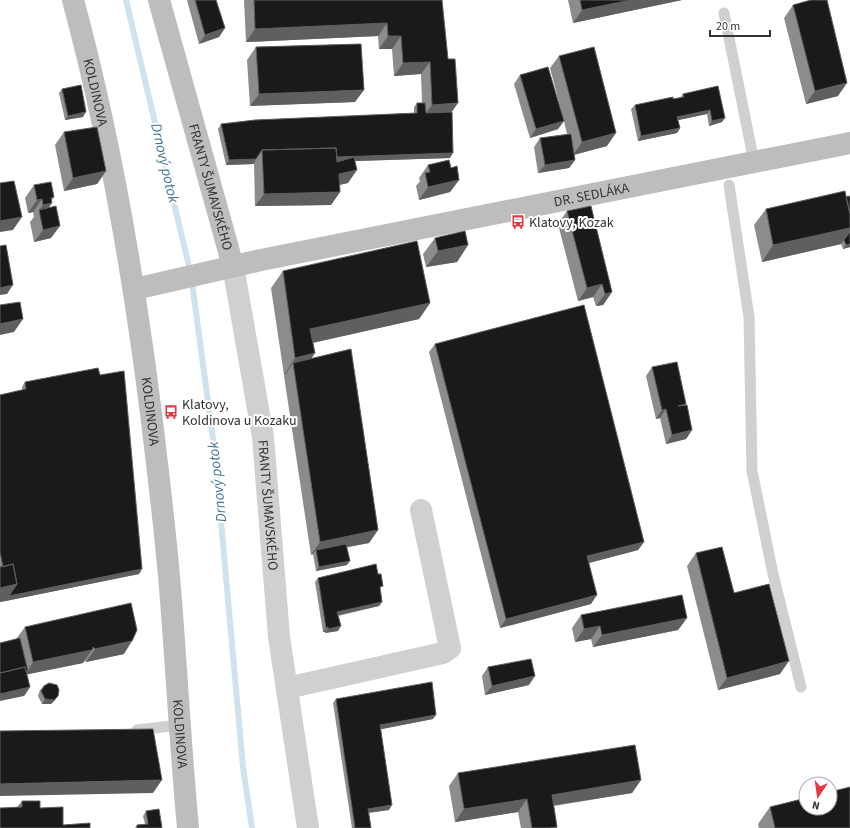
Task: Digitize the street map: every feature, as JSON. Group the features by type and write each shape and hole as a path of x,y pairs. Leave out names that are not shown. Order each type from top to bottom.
{"street":[{"name":"KOLDINOVA","path":"73,0 102,116 135,289 150,402 166,549 188,828"},
{"name":"FRANTY ŠUMAVSKÉHO","path":"160,0 263,437 279,638 308,828"},
{"name":"DR. SEDLÁKA","path":"135,289 261,260 850,143"},
{"path":"287,688 443,653 450,648 421,510"}],"lane":[{"path":"724,13 754,162"},
{"path":"729,184 749,317 752,471 773,574 801,687"},
{"path":"129,730 180,726"}],"building":[{"path":"195,0 216,0 225,28 205,35"},
{"path":"254,0 442,0 448,59 455,59 458,103 432,105 430,62 403,63 401,36 388,36 387,23 255,29"},
{"path":"580,0 631,0 582,10"},
{"path":"811,0 827,0 847,83 815,91 793,5"},
{"path":"361,44 364,90 259,94 256,47"},
{"path":"594,47 616,133 582,142 559,56"},
{"path":"548,67 564,121 536,129 520,75"},
{"path":"81,85 86,112 68,116 62,89"},
{"path":"718,86 725,118 712,121 710,110 677,117 680,128 641,136 635,105 673,97 673,99 684,97 683,94"},
{"path":"417,103 425,103 426,113 452,112 453,153 337,157 336,148 262,150 256,159 229,160 221,124 255,120 417,113"},
{"path":"97,127 106,171 73,178 64,132"},
{"path":"571,134 575,160 545,165 540,138"},
{"path":"336,148 337,162 354,157 357,170 339,174 340,192 264,194 262,150"},
{"path":"449,160 451,168 457,166 459,180 428,187 425,173 430,172 428,165"},
{"path":"14,181 22,217 0,221 0,183"},
{"path":"51,182 54,197 51,198 52,203 43,205 42,199 37,200 34,185"},
{"path":"845,191 850,214 850,228 773,245 766,209"},
{"path":"850,196 850,214 846,197"},
{"path":"56,206 60,226 43,230 39,210"},
{"path":"591,206 612,292 605,294 602,284 587,288 567,211"},
{"path":"465,231 468,245 438,251 435,238"},
{"path":"850,232 850,244 846,245 844,240"},
{"path":"417,241 430,303 310,329 315,353 295,358 283,271"},
{"path":"6,245 13,285 0,288 0,246"},
{"path":"20,302 23,319 0,324 0,305"},
{"path":"584,305 644,542 587,556 597,595 506,619 435,344"},
{"path":"351,349 378,530 320,542 293,363"},
{"path":"677,362 686,404 678,406 687,405 692,430 672,435 666,409 662,410 652,367"},
{"path":"98,368 100,375 124,371 142,569 9,596 17,584 13,564 3,567 0,552 0,395 26,389 25,382"},
{"path":"346,544 350,561 319,567 316,550"},
{"path":"722,547 734,593 769,584 789,661 727,678 696,553"},
{"path":"13,564 17,584 0,588 0,567"},
{"path":"376,564 378,574 381,574 383,586 380,587 382,602 337,612 341,626 328,629 328,627 326,628 318,578"},
{"path":"682,595 687,618 602,635 600,626 584,629 581,615"},
{"path":"131,603 137,630 132,641 95,649 93,647 92,650 33,662 25,627"},
{"path":"20,638 28,671 26,671 25,667 0,673 0,643"},
{"path":"531,659 535,676 492,686 488,667"},
{"path":"25,667 30,687 0,694 0,673"},
{"path":"432,682 436,715 380,725 392,805 368,809 371,828 355,828 336,699"},
{"path":"49,683 57,685 59,690 58,696 54,700 45,699 41,691 44,686"},
{"path":"153,729 162,780 0,784 0,731"},
{"path":"635,745 641,780 552,795 557,827 532,828 527,799 464,809 458,773"},
{"path":"850,787 850,828 775,828 770,807 798,800 798,816 838,816 838,790"},
{"path":"22,801 40,801 40,808 63,807 63,825 90,823 90,828 0,828 0,808 22,807"},
{"path":"159,809 162,828 137,828 137,825 148,824 146,811"}],"waterway":[{"name":"Drnový potok","path":"126,0 191,275 215,454 243,767 252,828"}],"place":[{"name":"Klatovy, Kozak","path":"518,222"},
{"name":"Klatovy, Koldinova u Kozaku","path":"171,412"}]}
